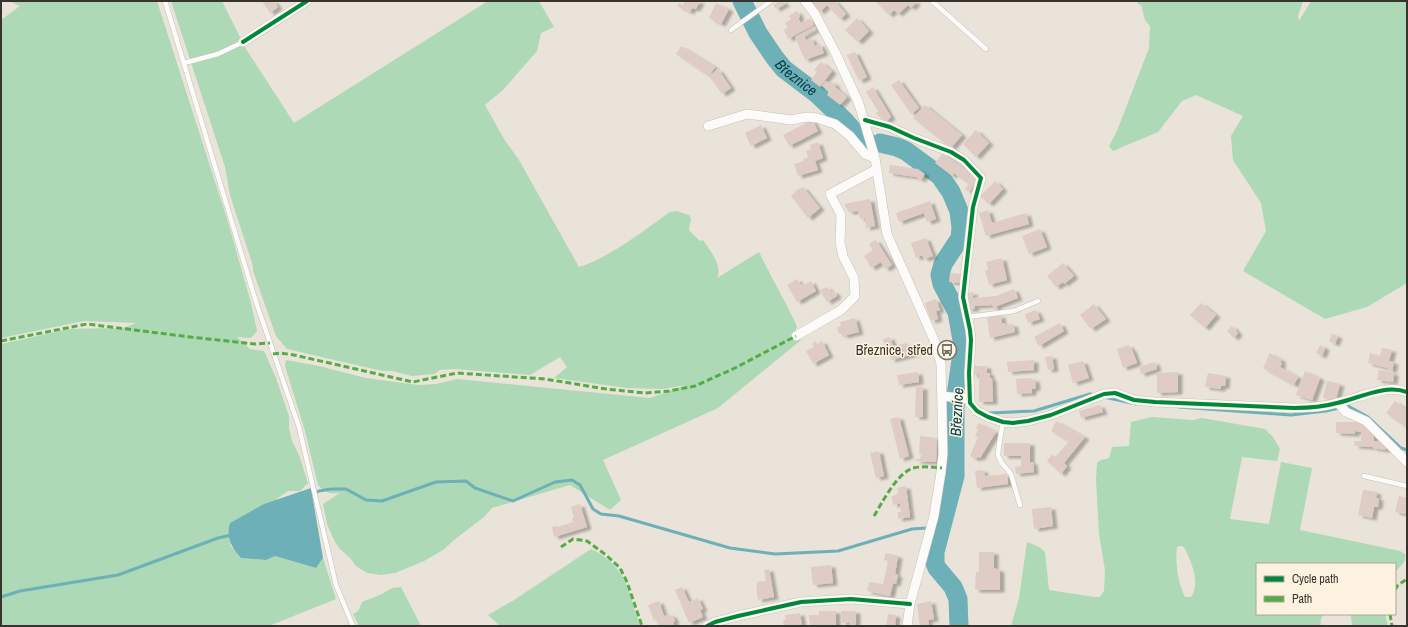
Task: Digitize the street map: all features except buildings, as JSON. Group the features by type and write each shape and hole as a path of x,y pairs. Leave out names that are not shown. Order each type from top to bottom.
{"street":[{"path":"243,42 307,1"},
{"path":"805,1 815,14 836,52 865,120 875,158 887,234 935,342 941,364 946,396 942,463 934,516 910,604 907,626"},
{"path":"708,126 747,114 791,120 807,117 817,118 835,124 850,136 865,154 875,158"},
{"path":"865,120 890,127 951,152 964,160 981,178 973,208 963,290 963,303 971,340 966,398 977,412 1003,422 1028,421 1039,419 1109,393 1115,393 1139,401 1194,405 1294,408 1317,407 1338,403 1387,389 1397,389 1407,392"},
{"path":"796,336 841,310 855,296 854,278 843,256 840,242 841,215 830,194 877,169"},
{"path":"946,396 966,398"},
{"path":"1338,403 1346,412 1366,421 1407,462"},
{"path":"707,626 715,622 738,616 801,602 851,599 910,604"}],"lane":[{"path":"165,1 256,302 299,427 336,585 353,626"},
{"path":"731,30 771,1"},
{"path":"932,1 986,49"},
{"path":"184,63 213,56 243,42"},
{"path":"967,317 1014,311 1038,301"},
{"path":"1003,422 998,445 998,454 1001,462 1011,474 1020,505"},
{"path":"1364,476 1407,486"}],"green space":[{"path":"9,1 157,1 228,222 251,303 257,331 251,338 237,337 250,349 264,351 276,378 289,416 289,428 292,441 299,455 308,483 300,491 288,491 274,501 264,504 230,545 241,558 266,560 275,556 316,568 323,558 336,599 269,626 1,626 1,344 69,329 114,328 118,330 136,323 84,321 1,338 1,20 20,6"},
{"path":"171,1 222,1 246,49 294,123 488,1 539,1 554,27 541,33 537,51 503,90 485,105 504,139 519,160 579,267 602,258 670,212 677,211 689,215 691,218 689,230 700,241 703,240 712,253 718,268 717,278 759,252 792,315 797,327 795,331 801,340 718,408 603,460 621,500 610,510 570,485 492,508 484,517 443,550 424,561 395,573 381,575 367,573 356,566 340,549 335,542 327,524 323,504 340,493 328,492 323,490 318,485 305,431 285,366 286,360 319,366 366,378 419,385 436,384 457,379 650,398 686,385 663,389 627,388 554,378 567,367 560,357 530,375 454,369 440,370 434,374 412,376 392,371 382,371 287,349 276,336 253,271 253,266 230,195 225,167"},
{"path":"1137,1 1303,1 1298,16 1299,21 1311,1 1407,1 1407,283 1367,307 1325,319 1243,271 1266,231 1261,203 1233,160 1231,136 1243,116 1196,95 1182,101 1158,132 1113,151 1109,146 1117,131 1149,48 1150,26 1145,20 1141,5 1138,4"},
{"path":"1152,417 1193,420 1202,418 1265,429 1273,437 1280,449 1277,461 1242,457 1230,519 1269,524 1281,462 1312,468 1300,530 1400,551 1405,554 1404,562 1396,571 1396,563 1256,563 1256,615 1324,615 1321,619 1321,626 1011,626 1019,598 1027,542 1039,547 1045,552 1049,590 1094,597 1100,597 1104,591 1105,570 1099,534 1096,479 1097,463 1110,456 1112,447 1129,446 1131,422","holes":["1177,547 1184,547 1194,572 1195,585 1191,597 1185,597 1178,573 1176,560"]},
{"path":"591,549 603,556 620,572 629,591 640,626 500,626 488,615 514,600"},
{"path":"401,587 421,626 359,626 353,614 358,611 362,602 382,594 392,588"},
{"path":"1350,615 1385,615 1388,626 1352,626 1351,616"}],"water":[{"path":"311,488 323,558 316,568 275,556 266,560 241,558 234,550 230,542 230,523 264,504"}],"waterway":[{"name":"Březnice","path":"742,1 758,33 784,69 817,94 858,136 866,140"},
{"name":"Březnice","path":"880,143 906,151 940,176 951,192 959,211 961,228 960,238 943,264 940,275 942,284 957,312 963,346 955,402 955,476 935,552 935,563 937,568 953,587 958,599 959,626"},
{"path":"989,413 1034,411 1090,394 1095,395"},
{"path":"1104,397 1136,404"},
{"path":"955,402 963,407"},
{"path":"1179,407 1291,415 1326,411 1348,406 1368,417 1401,448 1407,450"},
{"path":"313,494 319,491 331,489 346,489 366,500 382,501 436,482 466,481 475,488 513,501 555,482 572,480 580,485 593,509 601,514 619,516 730,548 775,554 838,551 912,529 941,527"},
{"path":"1,597 20,591 118,575 218,538 232,535"}],"marked path":[{"path":"1,341 87,324 255,344 270,343"},
{"path":"273,354 280,353 294,355 413,382 457,373 545,379 606,389 645,393 669,391 695,386 735,368 796,336"},
{"path":"874,516 890,489 907,471 920,467 942,468"},
{"path":"561,547 573,539 587,541 620,568 627,582 642,626"},
{"path":"1396,588 1398,585 1407,579"},
{"path":"1390,615 1392,626"}],"cycle path":[{"path":"243,42 307,1"},
{"path":"865,120 890,127 951,152 964,160 981,178 973,207 963,297 971,340 969,373 970,403 977,411 988,417 1003,422 1013,423 1028,421 1051,415 1104,394 1115,393 1134,400 1155,402 1294,408 1326,405 1381,391 1398,390 1407,392"},
{"path":"707,626 715,622 738,616 801,602 851,599 910,604"}],"place":[{"name":"Březnice, střed","path":"947,350"}]}
